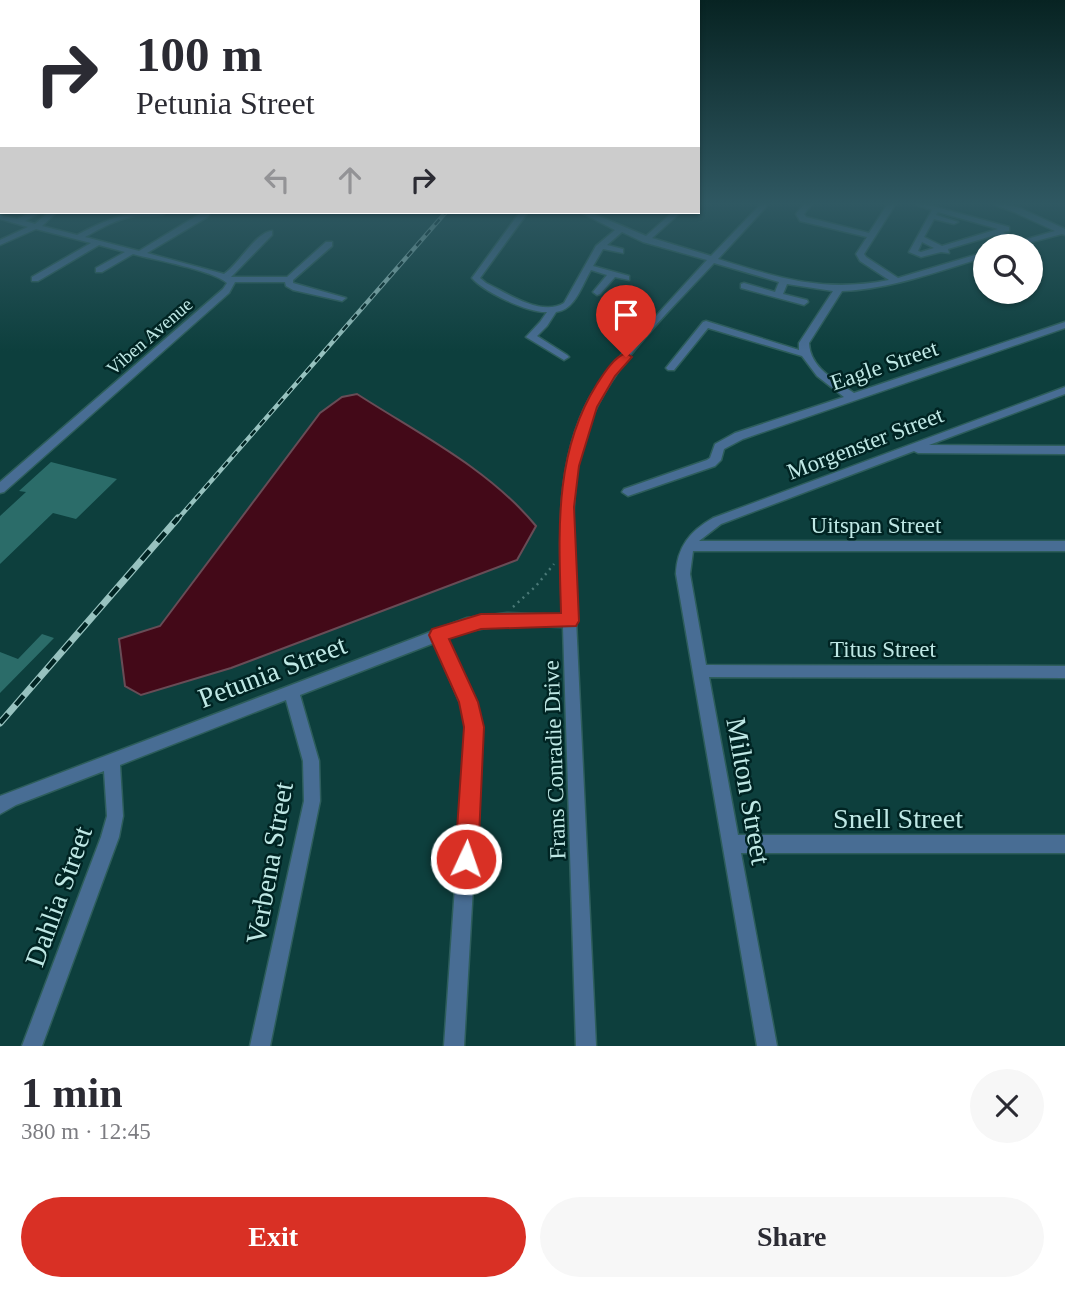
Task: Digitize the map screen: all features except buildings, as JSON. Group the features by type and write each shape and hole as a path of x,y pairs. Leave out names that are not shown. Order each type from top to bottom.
{"street":[{"path":"40,267 64,254"},
{"path":"35,279 70,254"},
{"path":"99,270 133,254"},
{"name":"Viben Avenue","path":"0,489 231,286 227,279 143,254"},
{"path":"227,279 251,254"},
{"path":"227,279 289,279 318,254"},
{"path":"494,254 476,278 480,284 533,308 552,311"},
{"path":"564,357 531,337 552,311 567,304 596,254"},
{"path":"694,254 784,281 839,289 865,287 973,257"},
{"name":"Frans Conradie Drive","path":"586,1046 567,507 571,466 590,407 610,374 717,254"},
{"path":"861,254 860,256 895,279"},
{"path":"951,254 963,260"},
{"path":"587,267 625,278"},
{"path":"597,292 613,274"},
{"path":"289,279 289,284 296,288 342,298"},
{"path":"778,295 784,281"},
{"path":"744,286 804,302"},
{"path":"839,289 804,343 804,354 811,364 853,398"},
{"path":"671,368 706,324 804,354"},
{"name":"Eagle Street","path":"628,492 710,463 715,460 719,447 739,436 1065,325"},
{"name":"Morgenster Street","path":"688,546 700,531 718,521 1065,390"},
{"path":"909,449 1065,450"},
{"name":"Uitspan Street","path":"688,546 1065,546"},
{"name":"Milton Street","path":"688,546 683,559 683,574 767,1046"},
{"name":"Petunia Street","path":"0,806 11,799 291,691 481,621 570,621"},
{"path":"438,635 468,702 474,727 454,1046"},
{"name":"Titus Street","path":"701,671 1065,672"},
{"name":"Verbena Street","path":"260,1046 312,801 311,761 291,691"},
{"name":"Dahlia Street","path":"32,1046 110,837 115,816 112,761"},
{"name":"Snell Street","path":"731,844 1065,844"}],"path":[{"path":"506,610 536,586 555,561"}],"shaded area":[{"path":"357,394 452,453 517,505 536,526 517,560 231,668 141,695 125,686 119,639 160,626 320,413 342,397"}],"railway":[{"path":"177,520 409,254"},
{"path":"0,723 178,518"}],"route":[{"path":"466,859 474,727 468,702 438,635 481,621 570,621 567,507 571,466 590,407 610,374 626,357"}]}
